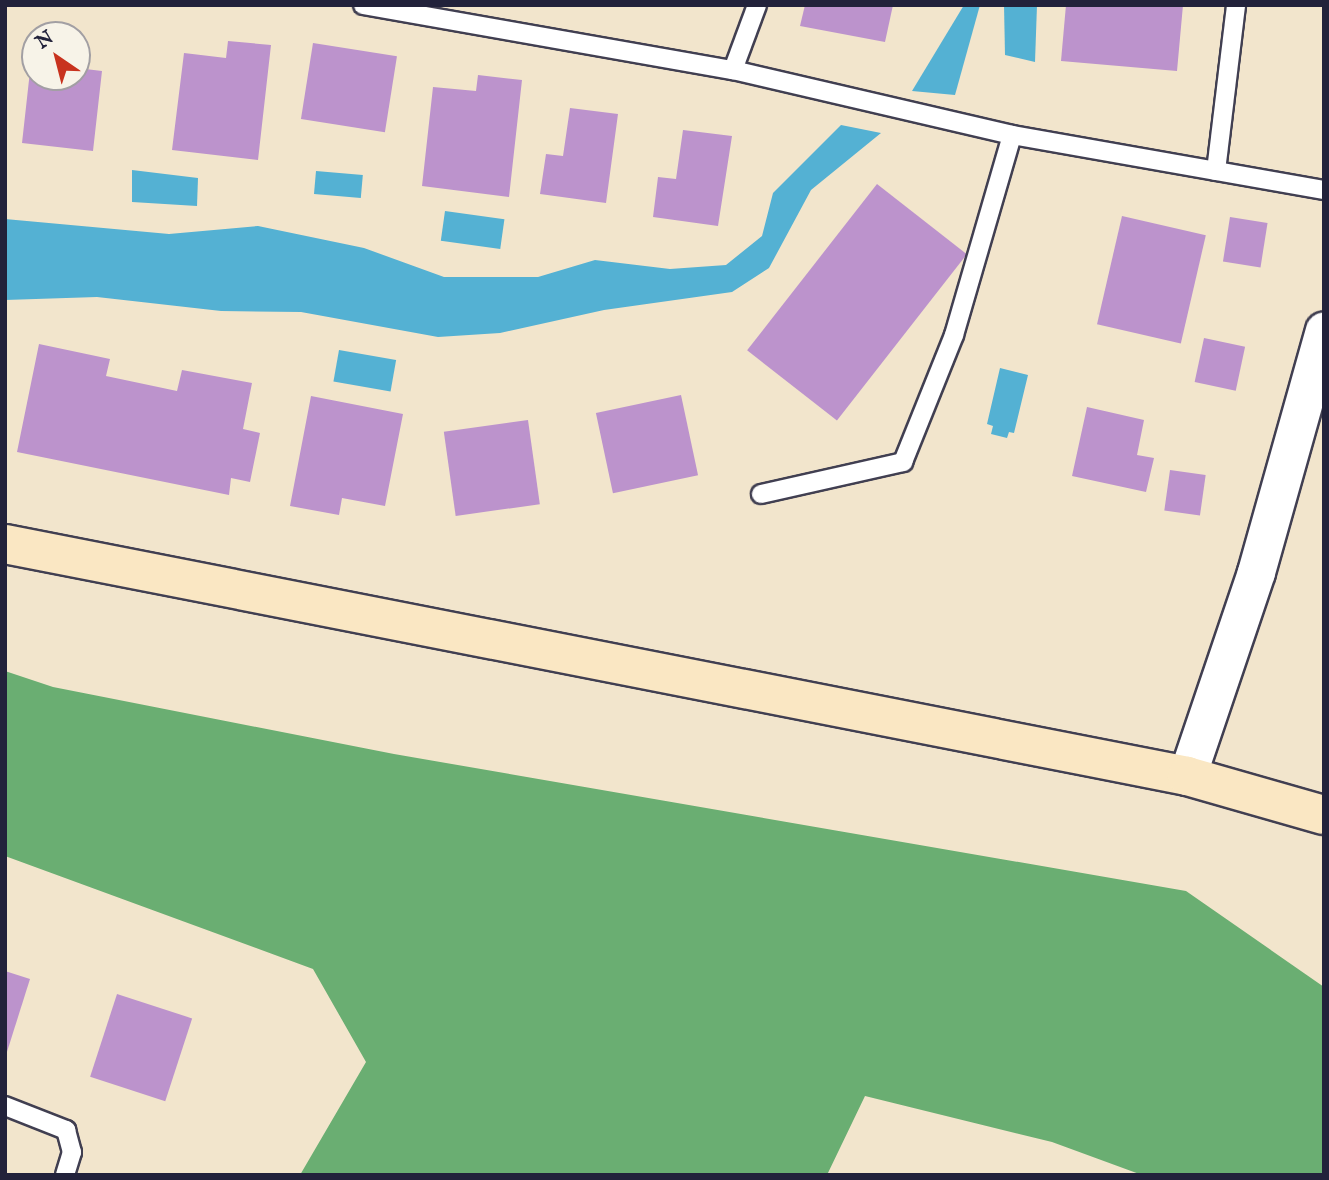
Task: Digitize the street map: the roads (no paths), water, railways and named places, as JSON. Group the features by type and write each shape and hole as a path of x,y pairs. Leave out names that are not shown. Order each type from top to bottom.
{"street":[{"path":"1187,776 1256,572 1324,330"},
{"path":"5,544 1187,776 1324,815"}],"lane":[{"path":"363,5 733,70 1012,135 1324,190"},
{"path":"733,70 757,5"},
{"path":"1216,171 1236,5"},
{"path":"761,494 903,462 954,335 1012,135"},
{"path":"5,1106 66,1130 72,1152 65,1175"}],"water":[{"path":"964,5 980,5 955,95 912,91"},
{"path":"1004,5 1037,5 1035,62 1005,55"},
{"path":"841,125 881,133 811,190 769,268 732,292 604,310 500,333 438,337 301,312 221,311 97,297 5,300 5,219 169,234 258,226 364,248 444,277 538,277 595,260 670,269 726,265 762,236 773,193"},
{"path":"132,170 198,178 197,206 132,202"},
{"path":"316,171 363,175 361,198 314,194"},
{"path":"445,211 504,219 500,249 441,241"},
{"path":"339,350 396,360 391,392 333,382"},
{"path":"1000,368 1028,375 1014,433 1009,432 1007,438 991,434 993,426 987,424"}]}
